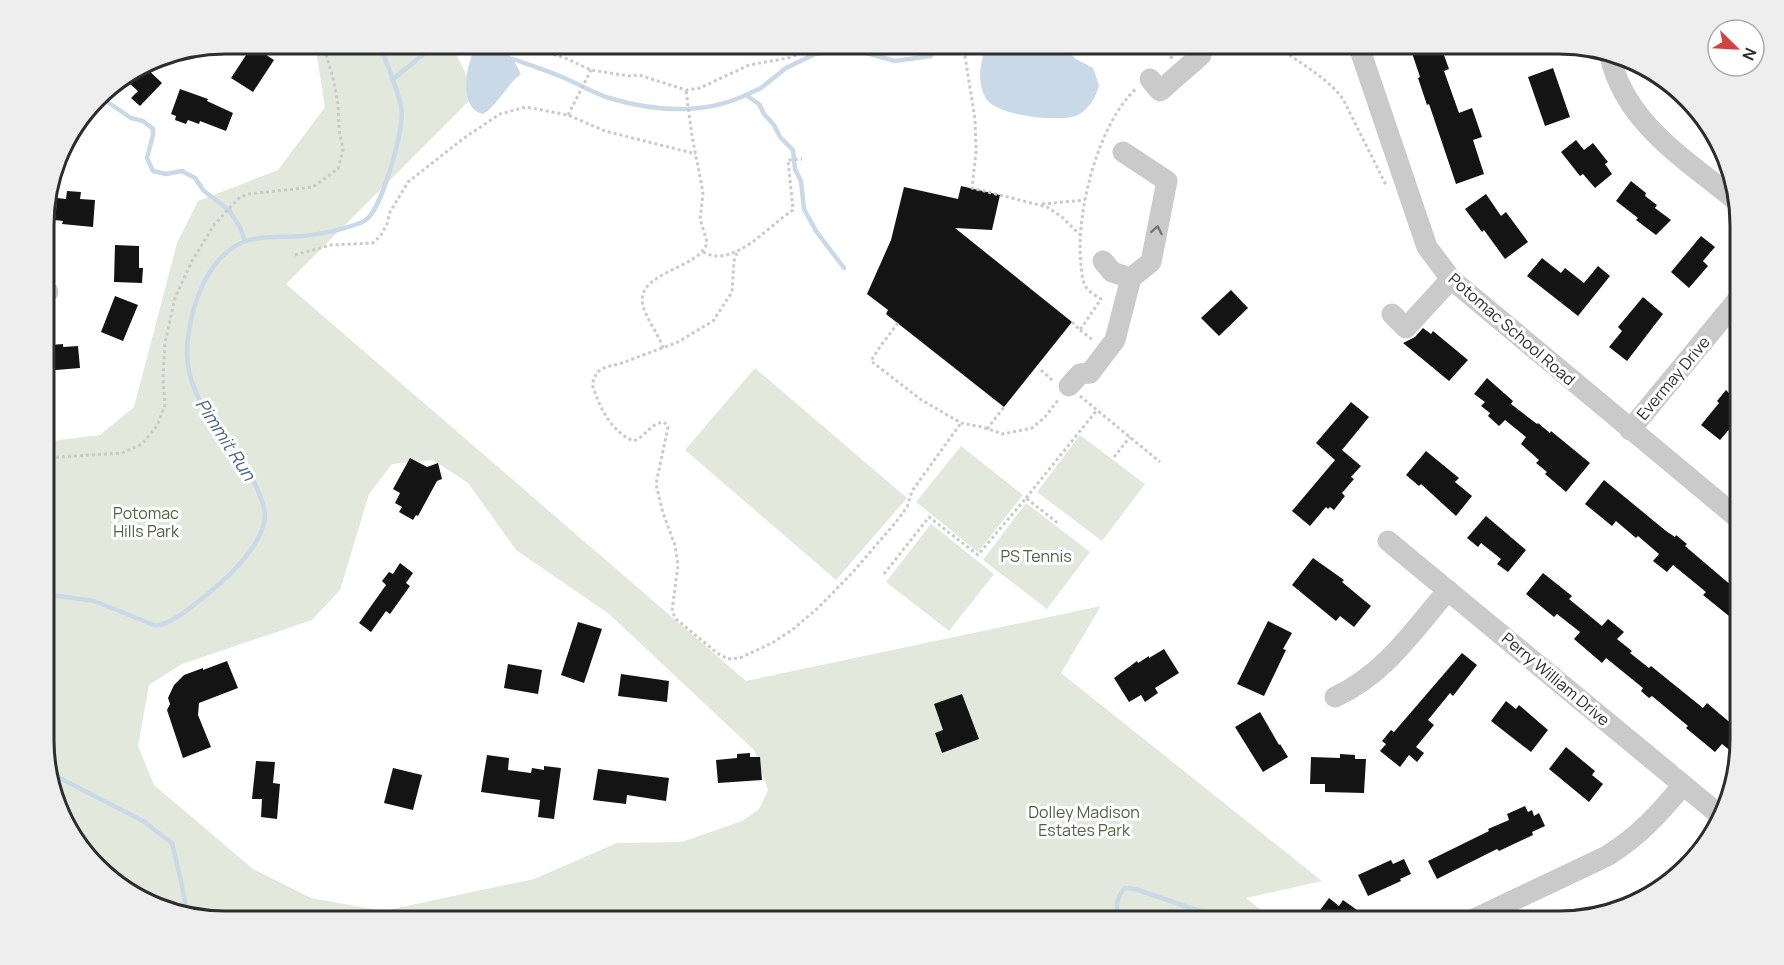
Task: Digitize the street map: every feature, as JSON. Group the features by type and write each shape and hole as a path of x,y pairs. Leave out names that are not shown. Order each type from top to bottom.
{"street":[{"name":"Potomac School Road","path":"1361,54 1427,247 1452,279 1730,512"},
{"path":"1150,79 1160,91 1201,55"},
{"path":"1612,62 1621,89 1633,110 1649,128 1727,193"},
{"path":"1070,386 1080,374 1090,373 1116,340 1131,278 1151,262 1167,182 1123,152"},
{"path":"1103,261 1112,272 1131,278"},
{"path":"1392,314 1406,328 1452,279"},
{"name":"Evermay Drive","path":"1630,430 1730,309"},
{"name":"Perry William Drive","path":"1388,541 1714,810"},
{"path":"1335,697 1369,678 1386,664 1448,590"},
{"path":"1491,911 1607,856 1628,843 1649,825 1683,785"}],"path":[{"path":"54,457 122,453 142,444 158,426 165,405 163,378 165,343 175,298 192,261 214,225 240,197 313,187 338,170 343,150 338,104 326,54"},
{"path":"552,54 591,70 629,76 639,75 686,90 700,88 749,65 799,54"},
{"path":"965,54 975,119 976,152 972,188 1047,207 1062,217 1079,234"},
{"path":"1080,330 1101,299 1087,289 1082,277 1079,234 1092,172 1109,129 1130,95 1171,61 1172,54"},
{"path":"1290,54 1336,89 1388,188"},
{"path":"568,115 591,70"},
{"path":"663,348 643,307 642,298 645,288 654,280 702,252 707,242 700,219 703,194 686,90"},
{"path":"295,255 331,245 373,243 381,235 390,212 408,182 464,138 500,114 526,107 568,115 605,131 696,154"},
{"path":"802,159 788,160 793,210 737,253 734,261 732,292 712,321 693,334 663,348 606,367 597,372 593,378 592,384 605,417 621,435 633,441 642,438 657,423 664,422 668,427 656,484 663,513 675,545 678,566 672,611 676,619 717,653 728,659 740,658 772,644 825,601 896,522 907,507 912,491 961,423"},
{"path":"1039,205 1085,200"},
{"path":"702,252 714,255 737,253"},
{"path":"1072,322 1095,341"},
{"path":"898,323 871,361 920,399 961,423 1003,434 1032,428 1044,418 1070,386"},
{"path":"1041,370 1057,384 1061,379 1160,462"},
{"path":"987,429 1004,407"},
{"path":"884,574 929,517 978,555 1097,410"},
{"path":"1114,457 1130,437"},
{"path":"1026,498 1059,524"}],"green space":[{"path":"317,54 456,54 476,94 286,284 746,681 1101,606 1061,673 1322,881 1246,898 1262,911 383,911 225,911 203,910 170,902 130,882 97,853 83,835 67,805 55,762 54,441 100,435 134,407 177,243 198,201 278,170 325,107","holes":["433,460 468,483 516,550 609,614 754,750 768,790 759,809 742,821 682,842 617,843 534,879 383,911 311,898 253,869 154,785 138,746 149,685 182,664 312,620 340,590 369,494 392,464"]},
{"path":"755,368 907,498 836,580 685,450"},
{"path":"1080,435 1145,484 1102,541 1037,492"},
{"path":"961,446 1023,495 978,552 916,502"},
{"name":"PS Tennis","path":"1026,503 1090,552 1047,609 983,560"},
{"path":"931,524 994,574 949,631 886,582"}],"water":[{"path":"473,54 508,54 521,74 483,114 475,110 467,94 467,71"},
{"path":"984,54 1070,54 1093,68 1099,85 1089,106 1078,115 1046,118 1005,111 988,101 984,95 980,81"}],"building":[{"path":"247,54 265,54 274,60 253,92 231,78"},
{"path":"1412,54 1444,54 1449,69 1444,71 1459,113 1472,108 1482,137 1473,140 1484,174 1456,184 1429,104 1427,105 1418,78 1420,77"},
{"path":"1553,68 1570,117 1545,126 1528,77"},
{"path":"150,72 162,83 140,106 131,98 138,91 129,84"},
{"path":"180,89 208,99 207,101 233,113 226,131 200,121 199,124 188,120 186,124 175,120 176,116 171,114"},
{"path":"1576,140 1584,150 1593,143 1608,162 1605,164 1612,174 1595,188 1583,174 1580,176 1561,152"},
{"path":"1631,181 1657,205 1655,208 1671,220 1656,235 1616,201"},
{"path":"961,186 1000,195 992,230 955,228 1072,322 1004,407 886,314 888,310 867,294 891,240 904,187 958,199"},
{"path":"67,191 81,192 80,199 95,200 93,227 62,224 63,221 55,220 57,198 66,199"},
{"path":"1486,194 1501,216 1506,212 1528,242 1505,259 1465,209"},
{"path":"1701,236 1715,247 1703,261 1708,266 1689,288 1671,272"},
{"path":"115,245 139,246 139,268 143,268 142,283 114,282"},
{"path":"1542,258 1561,273 1565,268 1584,283 1598,266 1610,276 1578,316 1527,276"},
{"path":"1231,290 1248,308 1219,336 1201,318"},
{"path":"115,296 138,305 123,341 101,332"},
{"path":"1643,297 1663,314 1627,361 1609,347 1622,331 1618,327"},
{"path":"1423,328 1431,334 1433,331 1468,360 1449,381 1403,343 1415,337"},
{"path":"54,345 78,346 80,368 54,370"},
{"path":"1487,378 1513,401 1511,404 1550,433 1551,431 1590,463 1566,492 1545,474 1547,472 1536,463 1539,460 1521,444 1526,437 1505,420 1499,426 1488,416 1490,413 1481,406 1485,402 1474,394"},
{"path":"1726,390 1729,393 1730,428 1720,440 1701,425 1719,403 1717,401"},
{"path":"1351,402 1369,417 1342,450 1361,466 1351,477 1354,479 1342,493 1345,496 1334,510 1326,507 1310,526 1292,511 1335,460 1316,443"},
{"path":"1426,451 1459,478 1455,482 1472,496 1456,516 1421,484 1419,486 1406,475"},
{"path":"410,458 427,467 438,463 442,479 437,481 418,516 416,515 413,520 399,512 402,507 395,503 400,493 393,489"},
{"path":"1604,480 1666,531 1675,537 1676,535 1687,544 1685,546 1730,584 1730,617 1703,595 1706,592 1673,565 1667,572 1653,561 1659,554 1638,536 1636,538 1616,521 1612,526 1585,504"},
{"path":"1486,516 1526,550 1508,572 1497,564 1501,559 1481,543 1478,547 1467,538"},
{"path":"1313,558 1344,580 1342,582 1371,606 1354,627 1340,616 1336,621 1292,585"},
{"path":"400,563 413,573 406,583 410,586 390,614 386,611 371,632 359,623 386,585 382,581 389,572 393,574"},
{"path":"1543,573 1572,596 1569,599 1602,626 1608,619 1624,632 1617,639 1632,651 1630,653 1649,668 1651,666 1703,708 1707,703 1730,723 1730,750 1722,744 1715,752 1652,696 1649,698 1641,691 1643,688 1606,658 1602,663 1574,639 1580,632 1557,614 1554,617 1526,594"},
{"path":"1268,621 1292,633 1264,696 1237,684"},
{"path":"578,622 602,629 584,683 561,675"},
{"path":"1164,649 1179,673 1155,688 1158,693 1145,702 1141,695 1129,702 1114,678 1137,661 1138,663"},
{"path":"1462,653 1477,665 1453,696 1450,693 1428,720 1434,725 1416,747 1424,753 1417,762 1409,755 1400,767 1380,751 1386,744 1382,741 1391,730 1394,732"},
{"path":"227,661 238,688 199,703 198,715 211,747 183,758 167,710 170,704 168,698 174,685 184,675"},
{"path":"508,664 542,670 538,694 504,688"},
{"path":"621,674 669,681 667,702 618,696"},
{"path":"962,694 979,739 942,753 935,733 943,730 934,704"},
{"path":"1506,701 1516,709 1519,705 1548,730 1531,752 1491,721"},
{"path":"1260,712 1288,757 1263,772 1235,727"},
{"path":"1566,747 1595,771 1592,775 1603,784 1589,802 1549,769"},
{"path":"750,753 750,757 760,757 762,780 718,783 716,760 737,758 737,754"},
{"path":"1340,754 1355,755 1355,759 1366,759 1364,793 1325,792 1325,784 1310,784 1311,757 1340,758"},
{"path":"487,755 509,758 508,770 531,773 532,768 544,770 544,766 561,768 554,819 538,817 540,800 481,792"},
{"path":"256,761 275,762 273,783 280,784 277,819 261,817 262,799 252,799"},
{"path":"393,768 422,775 413,810 384,803"},
{"path":"598,769 669,778 666,801 627,795 626,804 593,800"},
{"path":"1525,806 1528,812 1532,810 1534,816 1539,813 1545,826 1532,832 1533,835 1499,851 1497,849 1437,879 1428,861 1509,820 1507,814"},
{"path":"1404,859 1411,874 1368,896 1358,875 1391,860 1393,864"},
{"path":"1329,898 1339,906 1343,900 1357,910 1357,911 1319,911"}],"waterway":[{"name":"Pimmit Run","path":"54,595 94,601 159,625 180,616 213,590 242,561 258,539 265,516 256,486 246,467 199,399 192,381 187,361 190,324 198,295 212,268 233,247 253,239 304,236 359,224 375,209 387,181 397,146 402,116 397,92 383,54"},
{"path":"392,80 424,54"},
{"path":"746,95 761,88 786,68 815,54"},
{"path":"870,54 895,61 931,56"},
{"path":"513,59 556,74 603,96 643,106 695,108 713,106 746,95 759,104 780,137 793,150 795,169 801,181 804,209 816,231 844,268"},
{"path":"107,102 153,129 147,158 153,171 166,174 182,171 195,178 204,191 229,210 240,227 245,241"},
{"name":"Pimmit Run","path":"59,777 143,821 172,843 186,906"},
{"path":"1117,911 1119,896 1125,888 1135,889 1200,911"}],"park label":[{"name":"Potomac Hills Park","path":"146,522"},
{"name":"Dolley Madison Estates Park","path":"1084,821"}]}
